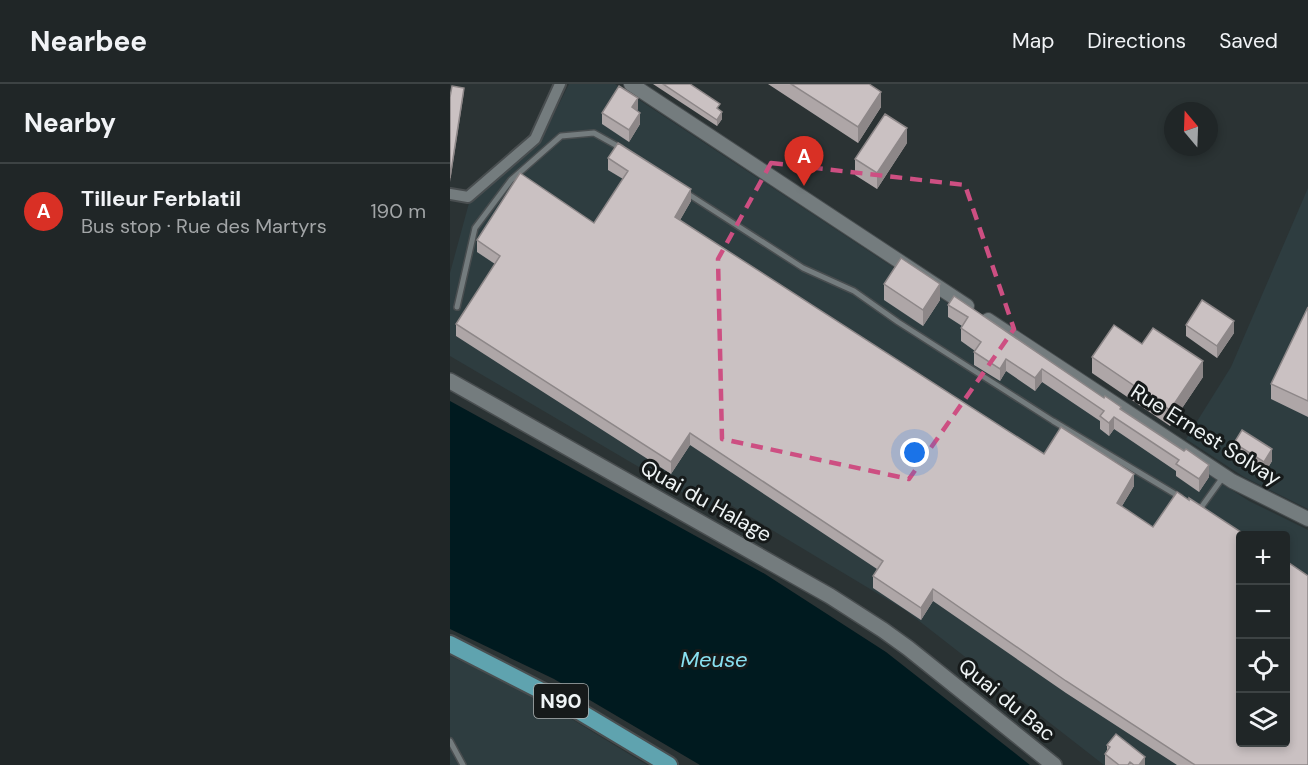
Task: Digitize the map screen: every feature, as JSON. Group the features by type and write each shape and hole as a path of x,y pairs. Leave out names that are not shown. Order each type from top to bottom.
{"main road":[{"name":"Quai du Halage","path":"450,381 830,596 883,630 934,667"},
{"name":"N90","path":"450,644 567,704 669,765"},
{"name":"Quai du Bac","path":"934,667 1054,765"}],"street":[{"path":"450,194 468,197 535,139 560,84"},
{"name":"Rue Ernest Solvay","path":"631,84 1224,476 1308,519"}],"lane":[{"path":"457,307 475,228 511,180 561,136 594,133 629,153"},
{"path":"676,186 803,268 854,291 898,322 1053,421 1200,509 1224,476"},
{"path":"450,741 464,765"}],"highlighted area":[{"path":"771,163 965,185 1014,329 909,479 722,439 718,259"}],"shaded area":[{"path":"569,84 615,84 1213,478 1249,501 1308,530 1308,765 1104,765 905,610 729,504 712,510 450,356 450,273 469,203 542,138"},
{"path":"1308,188 1308,509 1244,477 1186,439 1231,367"},
{"path":"450,656 524,690 647,765 450,765"}],"water":[{"name":"Meuse","path":"450,401 765,574 886,652 1030,765 700,765 554,679 450,629"}],"building":[{"path":"663,84 690,84 720,104 717,108 722,112 717,120"},
{"path":"791,84 869,84 881,92 858,127"},
{"path":"452,86 464,88 450,178 450,97"},
{"path":"619,86 638,98 632,107 640,113 629,130 602,113"},
{"path":"885,114 907,128 877,173 855,159"},
{"path":"618,143 691,189 675,217 1044,454 1061,427 1134,474 1117,503 1153,527 1177,492 1239,531 1236,531 1236,747 1290,747 1290,564 1308,576 1308,765 1195,765 1066,681 933,589 921,608 873,576 883,561 690,433 671,462 456,324 500,256 477,240 520,173 594,223 628,171 608,158"},
{"path":"901,258 940,284 923,310 884,284"},
{"path":"954,296 1104,398 1105,396 1121,407 1120,409 1209,465 1199,479 1176,464 1179,460 1114,417 1109,423 1100,416 1104,411 1042,369 1035,378 1006,359 1000,369 974,352 981,342 961,328 968,317 948,305"},
{"path":"1202,300 1234,321 1217,346 1186,325"},
{"path":"1308,307 1308,401 1271,384"},
{"path":"1114,325 1142,344 1153,328 1203,361 1170,410 1092,357"},
{"path":"1242,430 1272,449 1264,462 1234,443"},
{"path":"1116,734 1145,757 1139,765 1130,762 1128,765 1119,765 1105,754 1110,747 1107,745"}],"place":[{"name":"Tilleur Ferblatil","path":"804,186"}]}
